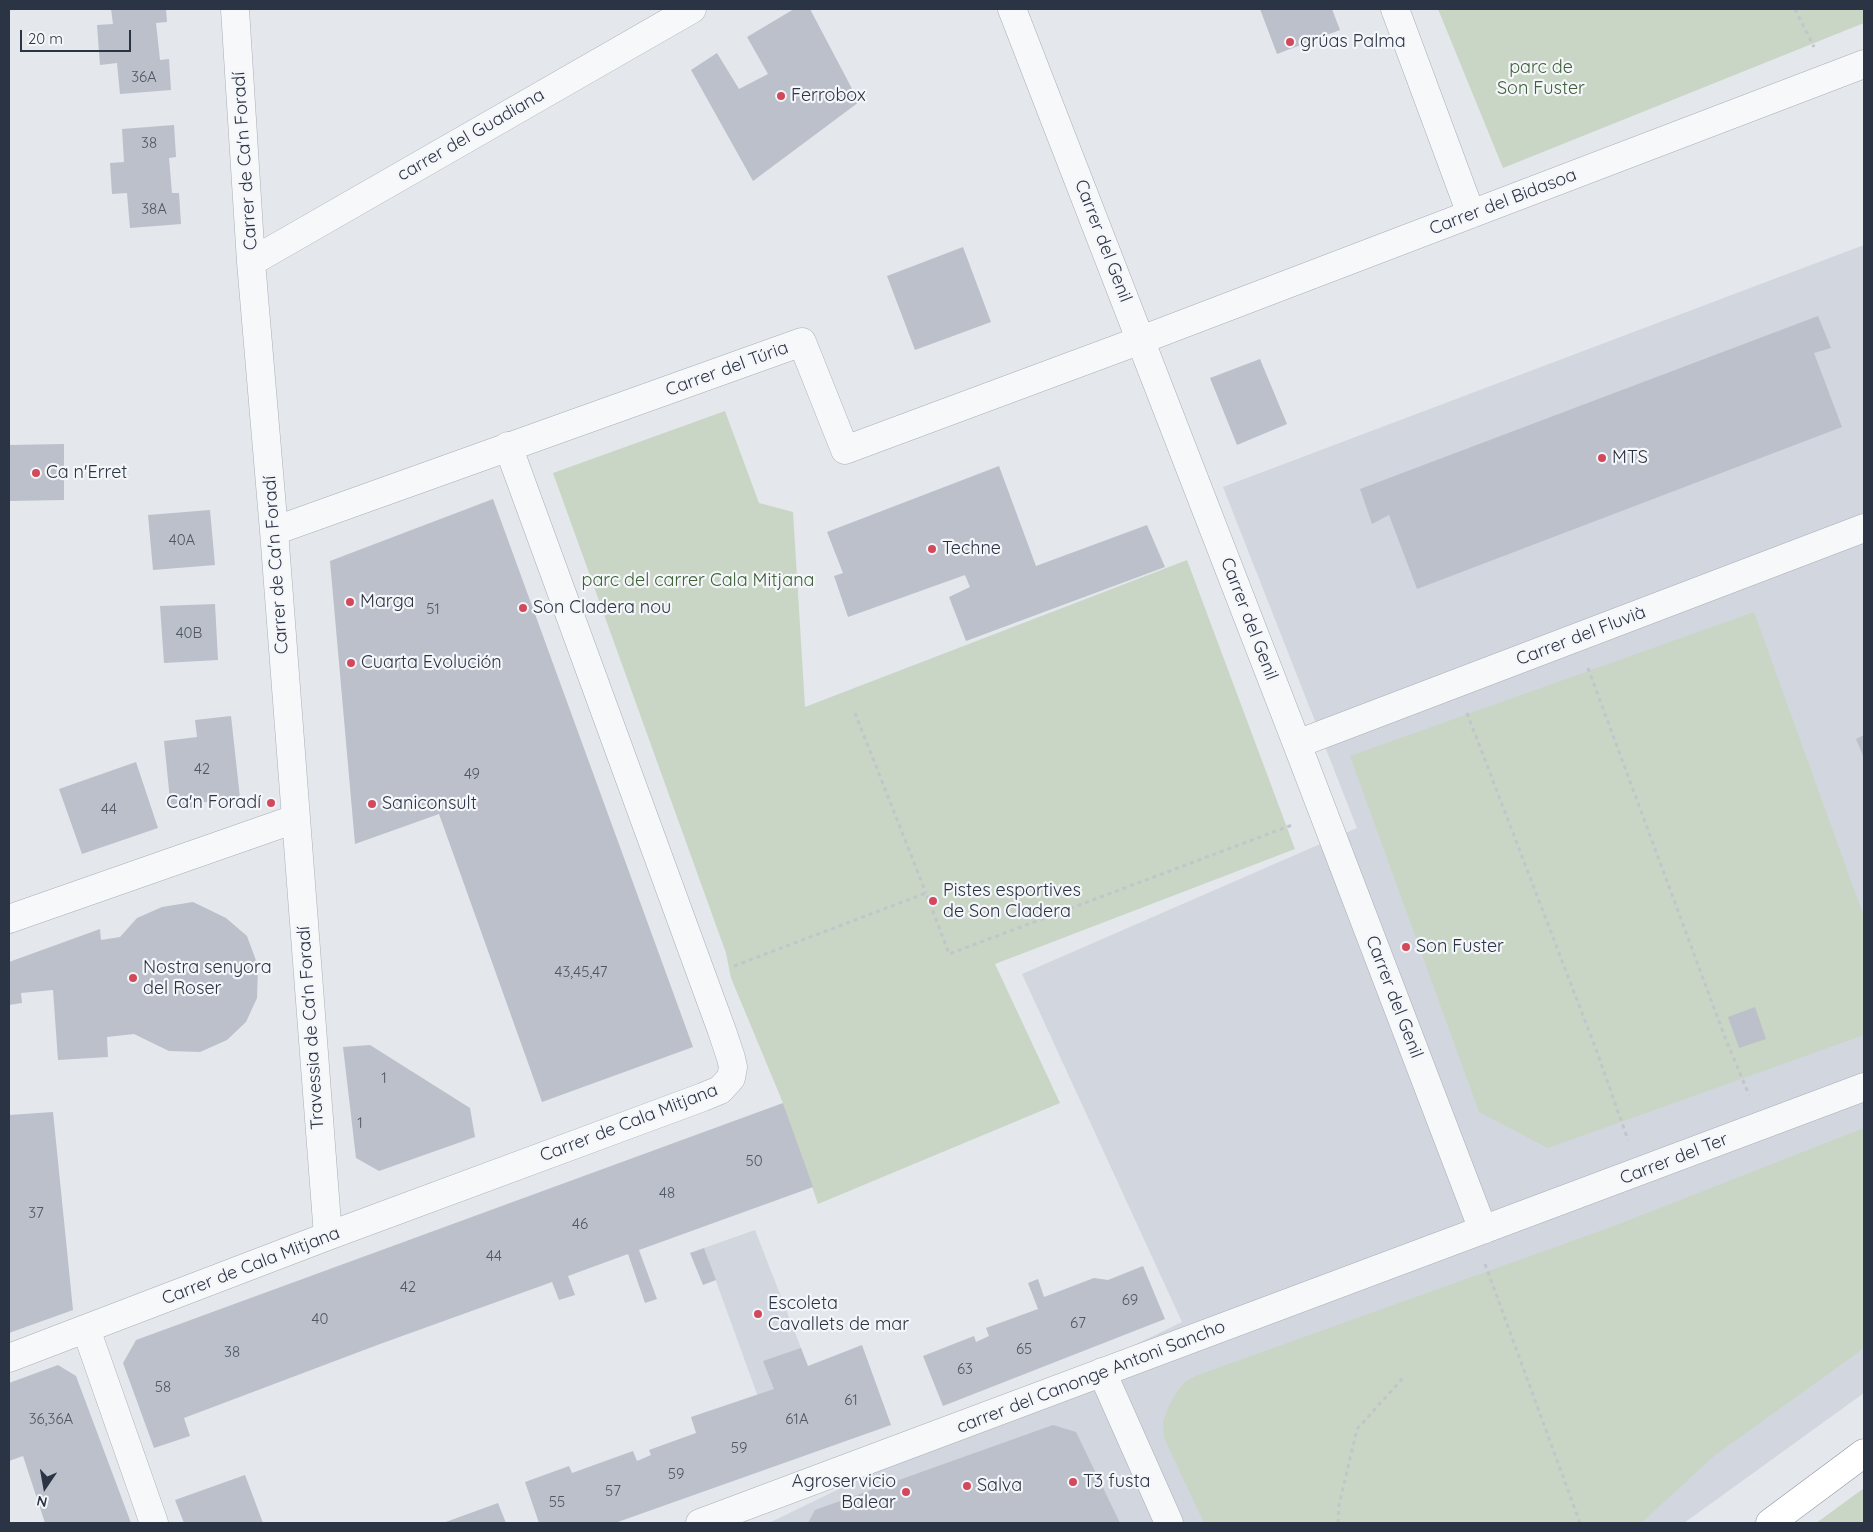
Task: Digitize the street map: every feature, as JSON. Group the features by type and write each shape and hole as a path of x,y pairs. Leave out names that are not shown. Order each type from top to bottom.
{"highway":[{"path":"1770,1523 1864,1453"}],"street":[{"name":"Carrer de Ca'n Foradí","path":"235,9 251,262 274,532 295,819"},
{"name":"carrer del Guadiana","path":"251,262 692,9"},
{"name":"Carrer del Genil","path":"1012,9 1324,814 1478,1232"},
{"path":"1395,9 1471,214"},
{"name":"Carrer del Bidasoa","path":"1141,340 1864,64"},
{"name":"Carrer del Túria","path":"274,532 508,446 802,342 845,450 1141,340"},
{"name":"Carrer de Cala Mitjana","path":"9,1358 328,1236 720,1090 731,1078 733,1067 731,1058 703,977 508,446"},
{"name":"Carrer del Fluvià","path":"1297,744 1864,528"},
{"path":"9,919 295,819"},
{"name":"Travessia de Ca'n Foradí","path":"295,819 328,1236"},
{"name":"Carrer del Ter","path":"1478,1232 1864,1086"},
{"name":"carrer del Canonge Antoni Sancho","path":"706,1522 1478,1232"},
{"path":"86,1329 154,1523"},
{"path":"1102,1372 1169,1523"}],"path":[{"path":"1795,9 1828,78"},
{"path":"1577,638 1724,1035 1761,1126"},
{"path":"1456,683 1597,1052 1640,1171"},
{"path":"855,713 949,954 1324,814"},
{"path":"703,977 926,893"},
{"path":"1478,1232 1580,1523"},
{"path":"1338,1523 1339,1505 1357,1429 1402,1378"}],"shaded area":[{"name":"Son Fuster","path":"1864,245 1864,1393 1684,1523 769,1523 1182,1322 1022,974 1357,828 1223,487"},
{"name":"Escoleta Cavallets de mar","path":"755,1230 836,1444 782,1463 704,1248"}],"green space":[{"name":"parc de Son Fuster","path":"1438,9 1864,9 1864,23 1503,168"},
{"name":"Pistes esportives de Son Cladera","path":"725,411 759,503 793,512 805,707 1187,560 1295,849 995,964 1060,1103 818,1204 783,1103 731,978 726,953 553,473"},
{"path":"1754,612 1864,917 1864,1035 1548,1148 1479,1112 1350,756"},
{"path":"1864,1128 1864,1348 1714,1456 1641,1523 1204,1523 1164,1438 1163,1422 1169,1406 1185,1382 1198,1375 1614,1226"},
{"path":"1864,1488 1864,1523 1816,1523 1819,1521"}],"building":[{"path":"111,9 166,9 167,22 156,23 160,60 169,59 171,90 120,94 117,63 100,65 97,25 113,24"},
{"name":"Ferrobox","path":"794,9 810,9 859,102 753,181 691,70 717,53 739,89 768,74 747,37"},
{"name":"grúas Palma","path":"1260,9 1332,9 1340,30 1277,54"},
{"path":"174,125 176,157 169,158 172,193 179,193 181,224 130,228 127,193 112,194 110,163 124,162 122,129"},
{"path":"963,247 991,322 915,350 887,276"},
{"name":"MTS","path":"1818,316 1831,348 1814,353 1842,427 1417,589 1389,515 1372,524 1360,489"},
{"path":"1260,359 1287,424 1237,445 1210,378"},
{"name":"Ca n'Erret","path":"64,444 64,500 9,501 9,445"},
{"name":"Techne","path":"999,466 1036,566 1147,525 1165,567 966,641 949,597 970,587 965,575 848,617 834,576 843,573 827,532"},
{"path":"493,499 693,1047 542,1102 439,814 355,844 330,561"},
{"path":"210,510 215,565 153,570 148,515"},
{"path":"215,604 218,660 164,663 160,606"},
{"path":"231,716 240,798 197,803 196,807 171,810 164,741 197,737 195,720"},
{"path":"1864,735 1864,758 1856,739"},
{"path":"136,762 158,828 82,854 59,789"},
{"name":"Nostra senyora del Roser","path":"193,902 226,918 247,936 258,966 257,998 246,1022 227,1040 200,1052 169,1051 134,1034 107,1037 108,1057 58,1060 53,990 21,993 22,1003 9,1005 9,962 100,929 101,940 120,937 137,918 162,907"},
{"path":"1755,1007 1766,1039 1739,1048 1728,1017"},
{"path":"370,1045 470,1108 475,1137 379,1171 356,1158 343,1047"},
{"path":"783,1103 813,1187 639,1250 657,1299 645,1303 628,1254 568,1276 575,1295 559,1300 552,1282 380,1344 184,1418 190,1436 154,1448 123,1363 136,1340"},
{"path":"53,1112 73,1310 9,1333 9,1115"},
{"path":"704,1248 716,1280 703,1285 690,1253"},
{"path":"1143,1266 1165,1319 943,1406 923,1356 974,1336 976,1342 989,1336 986,1328 1038,1309 1028,1283 1038,1279 1044,1297 1094,1278 1108,1280"},
{"path":"862,1345 891,1425 615,1523 539,1523 525,1482 569,1466 572,1473 633,1451 637,1461 651,1455 649,1450 696,1433 691,1417 774,1389 763,1361 801,1348 808,1366"},
{"path":"58,1365 76,1376 131,1523 45,1523 23,1456 9,1461 9,1383"},
{"path":"1053,1425 1076,1432 1120,1523 808,1523 815,1510"},
{"path":"245,1475 263,1523 184,1523 175,1500"},
{"path":"498,1503 506,1523 443,1523"}],"place":[{"name":"grúas Palma","path":"1290,42"},
{"name":"Ferrobox","path":"781,96"},
{"name":"MTS","path":"1602,458"},
{"name":"Ca n'Erret","path":"36,473"},
{"name":"Techne","path":"932,549"},
{"name":"Marga","path":"350,602"},
{"name":"Son Cladera nou","path":"523,608"},
{"name":"Cuarta Evolución","path":"351,663"},
{"name":"Ca'n Foradí","path":"271,803"},
{"name":"Saniconsult","path":"372,804"},
{"name":"Pistes esportives de Son Cladera","path":"933,901"},
{"name":"Son Fuster","path":"1406,947"},
{"name":"Nostra senyora del Roser","path":"133,978"},
{"name":"Escoleta Cavallets de mar","path":"758,1314"},
{"name":"T3 fusta","path":"1073,1482"},
{"name":"Salva","path":"967,1486"},
{"name":"Agroservicio Balear","path":"906,1492"}],"park label":[{"name":"parc del carrer Cala Mitjana","path":"698,581"}]}
